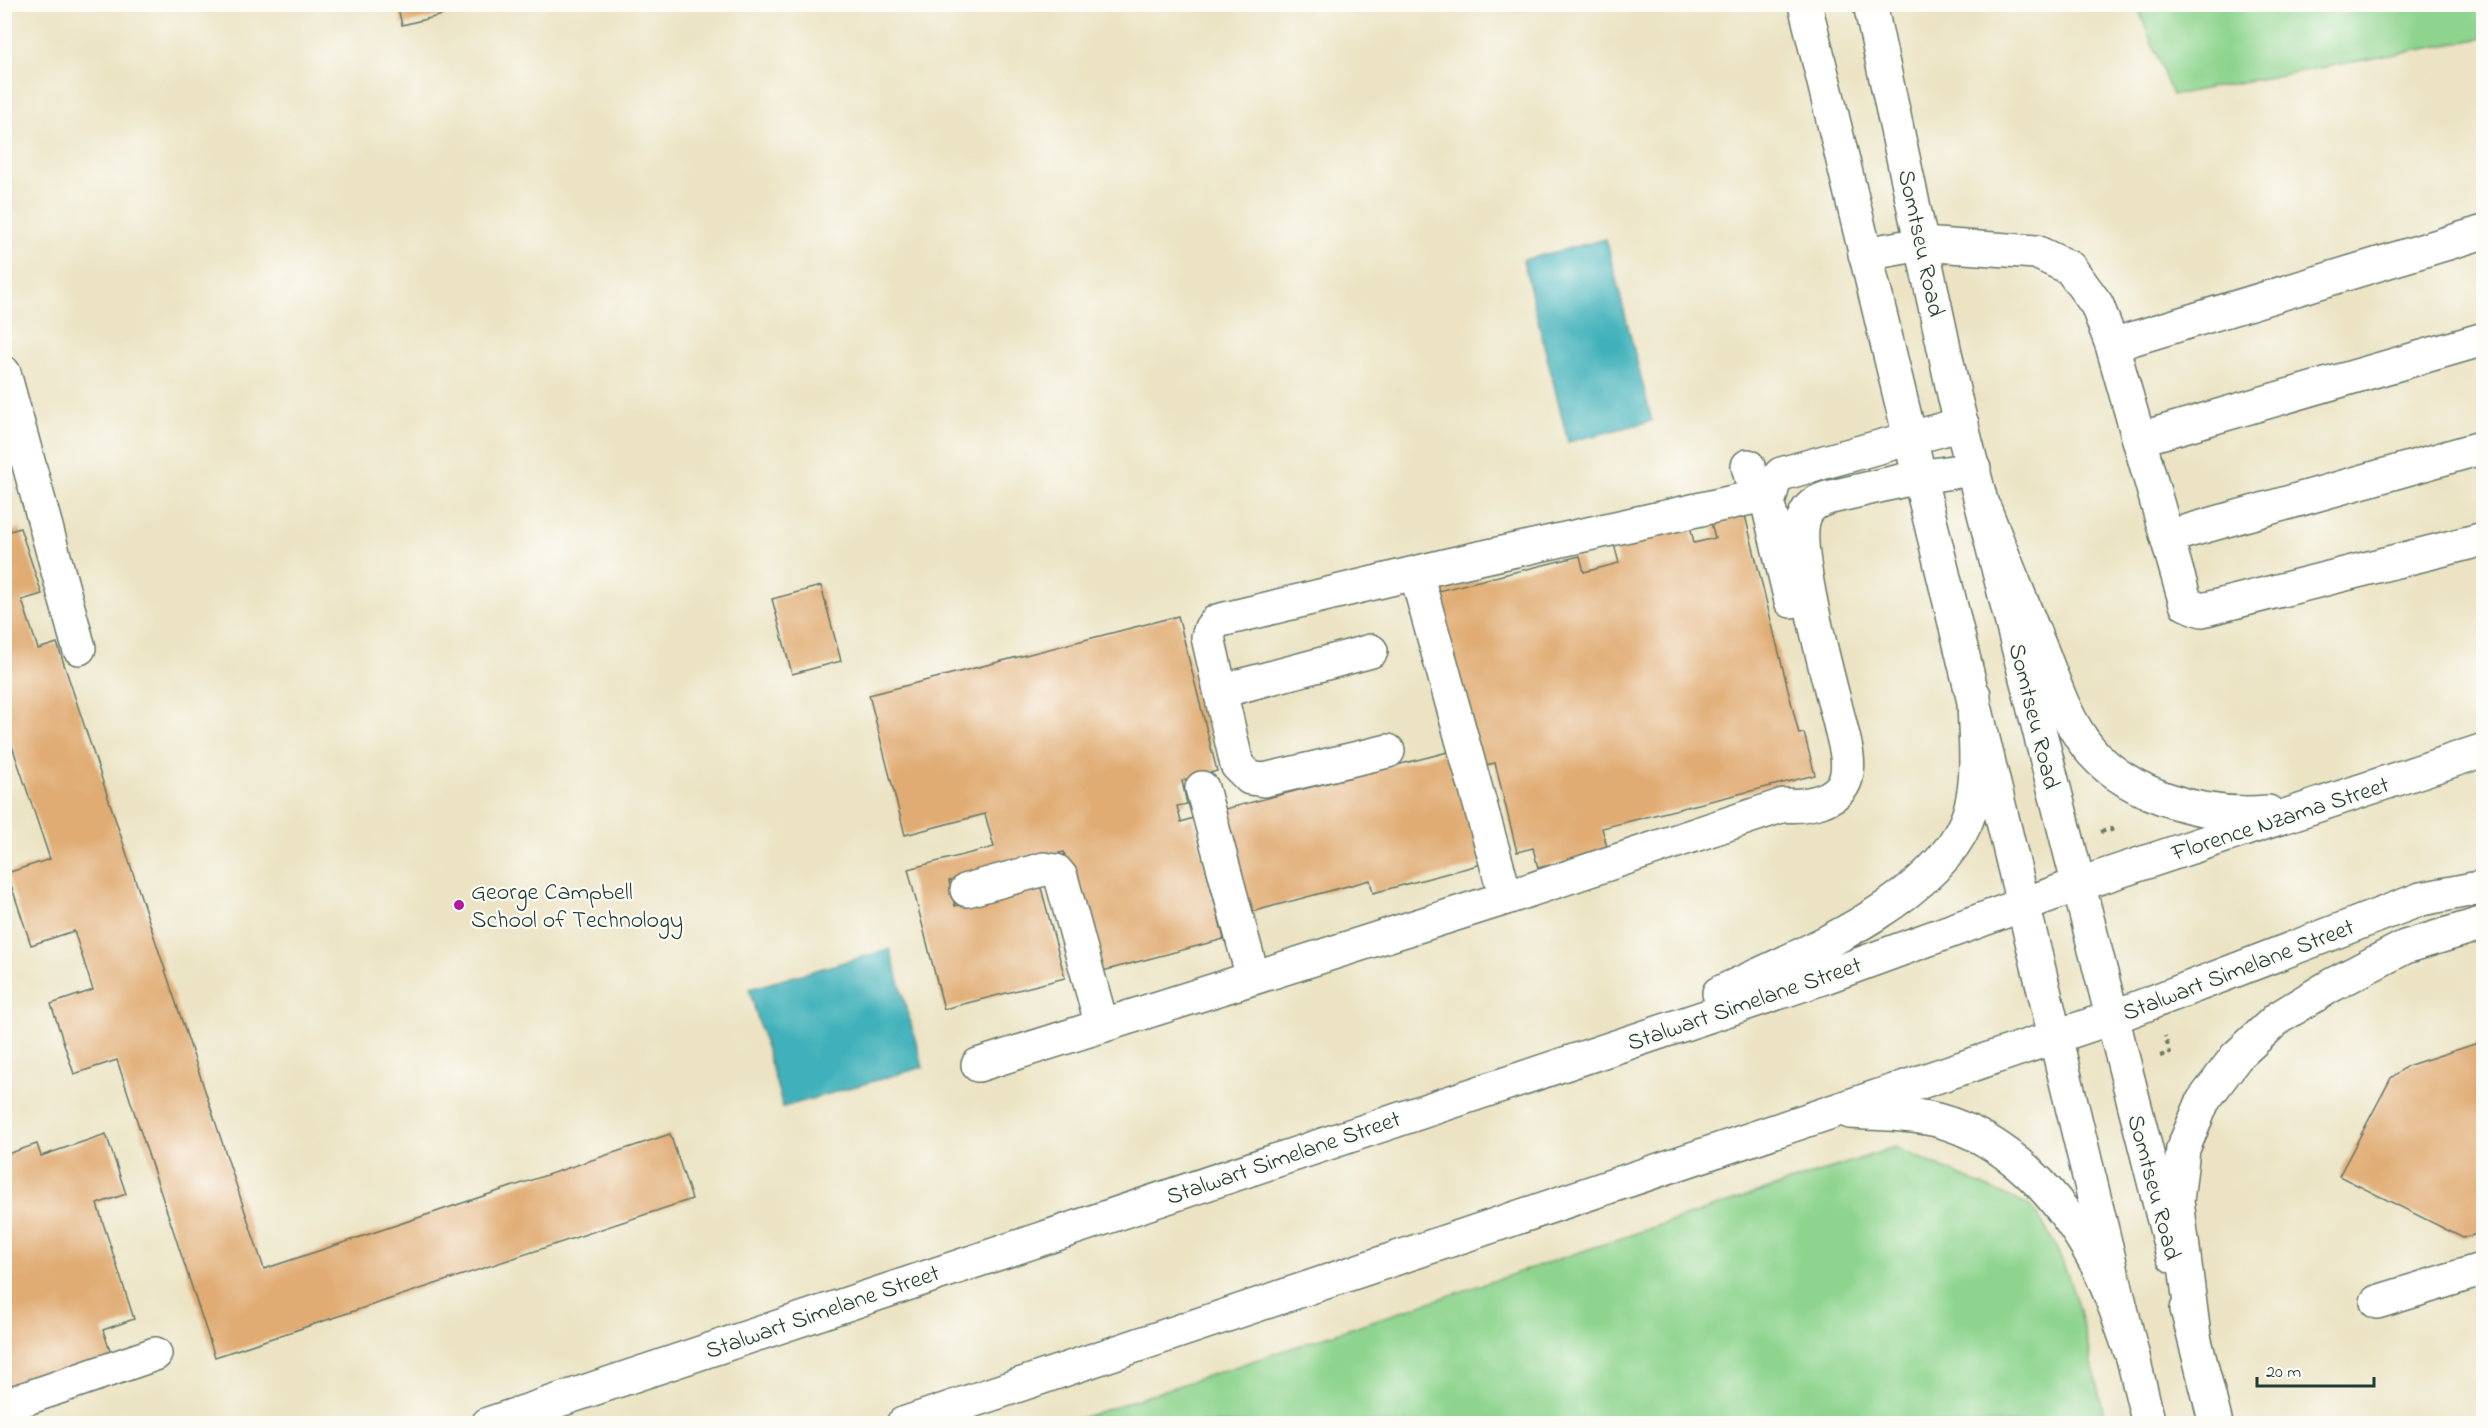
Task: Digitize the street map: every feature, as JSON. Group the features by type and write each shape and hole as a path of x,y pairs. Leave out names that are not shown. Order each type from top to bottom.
{"main road":[{"path":"1805,4 2149,1424"},
{"name":"Somtseu Road","path":"1869,4 1962,424 2077,885 2216,1424"},
{"path":"2112,345 2484,232"},
{"path":"1865,254 1922,244 2036,252 2070,268 2097,305 2112,345 2186,604 2202,610 2484,538"},
{"path":"2139,439 2484,339"},
{"path":"4,373 79,648"},
{"path":"1388,751 1264,780 1250,778 1237,765 1208,637 1217,621 1774,482 1781,474 1962,424"},
{"path":"2167,537 2484,447"},
{"path":"978,1065 1506,898 1784,805 1797,794 1821,781 1827,775 1830,767 1809,636 1803,527 1809,509 1815,502 1827,498 1918,477 1974,469"},
{"path":"1758,486 1768,504 1809,636"},
{"path":"1985,510 2051,674 2078,734 2111,770 2151,793 2196,807 2239,814 2312,807"},
{"path":"1416,573 1506,898"},
{"path":"1221,692 1371,651"},
{"path":"1573,1060 1813,949 1874,914 1921,880 1947,856 1966,821 1974,787 1974,695"},
{"name":"Florence Nzama Street","path":"2077,885 2484,750"},
{"path":"1202,788 1253,978"},
{"path":"967,890 1044,869 1056,871 1060,877 1102,1026"},
{"name":"Stalwart Simelane Street","path":"488,1424 1822,978 2077,885"},
{"name":"Stalwart Simelane Street","path":"918,1420 2111,1018 2421,899 2484,887"},
{"path":"2194,1336 2177,1202 2183,1149 2204,1101 2236,1057 2278,1018 2332,985 2405,947 2484,923"},
{"path":"1830,1111 1903,1115 1936,1120 1969,1132 2007,1153 2037,1179 2052,1197 2095,1260 2133,1357"},
{"path":"2377,1302 2484,1269"},
{"path":"4,1406 155,1354"}],"green space":[{"path":"2137,5 2483,5 2483,38 2172,95"},
{"path":"1895,1147 2030,1206 2046,1229 2070,1282 2106,1423 1066,1423"}],"water":[{"path":"1606,239 1652,421 1568,442 1523,260"},
{"path":"890,949 923,1067 783,1107 749,989"}],"building":[{"path":"397,4 484,4 484,5 402,25"},
{"path":"1744,511 1799,734 1804,733 1815,775 1602,828 1608,851 1538,868 1533,848 1517,852 1495,763 1481,766 1438,591 1580,556 1584,572 1619,563 1614,544 1690,525 1694,543 1715,538 1710,519"},
{"path":"20,528 42,594 22,600 38,649 57,643 264,1269 670,1134 692,1199 215,1357 117,1060 74,1074 51,1004 93,990 74,931 31,945 7,873 50,859 4,722 4,533"},
{"path":"821,586 841,661 792,674 772,599"},
{"path":"1178,616 1217,771 1182,781 1187,804 1177,806 1181,822 1193,818 1224,939 1095,973 1064,852 949,881 955,906 1040,884 1065,978 944,1009 908,869 994,847 985,814 905,835 869,695"},
{"path":"1452,751 1482,864 1373,893 1370,880 1251,912 1225,809"},
{"path":"2484,1041 2484,1232 2463,1238 2339,1176 2391,1078 2407,1066"},
{"path":"106,1134 126,1194 97,1204 134,1319 103,1330 113,1360 4,1396 4,1155 37,1144 41,1156"}],"place":[{"name":"George Campbell School of Technology","path":"459,905"}]}
